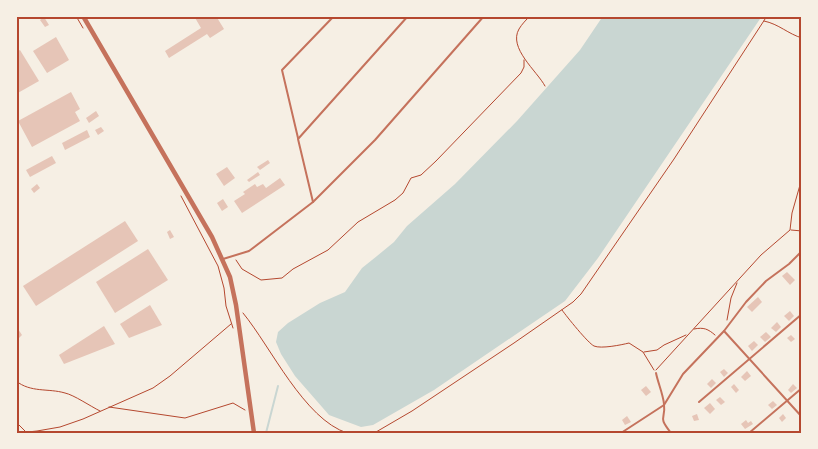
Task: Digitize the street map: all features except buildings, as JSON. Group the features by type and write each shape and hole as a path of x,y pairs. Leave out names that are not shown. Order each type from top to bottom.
{"street":[{"path":"83,16 132,98 223,259 230,277 236,305 254,433"}],"lane":[{"path":"313,202 282,70 334,16"},
{"path":"298,139 408,16"},
{"path":"223,259 249,250 313,202 375,140 484,16"},
{"path":"621,433 664,404 683,374 725,331 746,302 766,281 789,264 802,251"},
{"path":"699,402 802,314"},
{"path":"725,331 802,417"},
{"path":"656,373 664,404 662,418 671,433"},
{"path":"749,433 802,388"}],"path":[{"path":"76,16 86,33"},
{"path":"234,256 242,269 261,280 282,278 293,269 328,250 358,222 396,200 403,193 411,178 421,174 436,160 521,73 524,67 524,60 517,34 519,28 530,16"},
{"path":"370,433 376,432 412,411 562,310 581,294 674,159 767,16"},
{"path":"764,20 775,23 792,35 802,38"},
{"path":"524,60 540,76 545,86"},
{"path":"656,373 656,370 738,280 768,248 790,230 792,213 802,178"},
{"path":"178,190 218,266 224,288 226,306 235,332"},
{"path":"790,230 802,231"},
{"path":"725,331 731,298 738,280"},
{"path":"236,305 256,329 280,366 307,402 329,424 347,433"},
{"path":"562,310 594,346 629,343 643,352 656,373"},
{"path":"17,433 60,427 161,384 231,323"},
{"path":"693,329 708,329 718,338"},
{"path":"643,352 657,350 664,344 688,335"},
{"path":"16,381 22,386 32,389 67,393 100,411"},
{"path":"108,407 173,418 185,418 233,403 250,412"},
{"path":"16,422 26,432"}],"shaded area":[{"path":"603,16 762,16 598,258 565,301 434,390 373,425 361,427 329,415 295,376 281,354 276,342 278,332 288,323 320,303 345,292 362,268 394,242 407,226 455,184 517,121 580,50"}],"waterway":[{"path":"266,433 278,386"}]}
